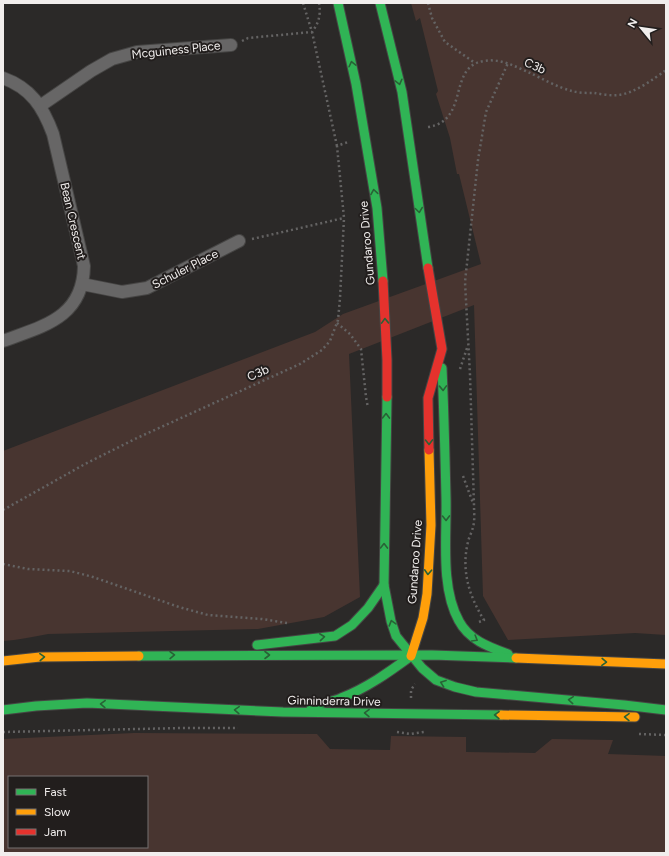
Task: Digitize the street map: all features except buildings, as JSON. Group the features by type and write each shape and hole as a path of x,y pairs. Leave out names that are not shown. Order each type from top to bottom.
{"main road":[{"name":"Gundaroo Drive","path":"338,3 356,84 377,208 383,280 387,360 384,585 391,621 396,636 411,656"},
{"name":"Gundaroo Drive","path":"380,3 402,92 428,270 442,349 428,398 431,525 427,594 423,618 411,656"},
{"path":"442,349 445,423 447,581 458,620 470,637 489,647 523,660"},
{"path":"214,655 261,644 335,636 352,625 368,608 384,585"},
{"path":"3,661 40,657 432,655 523,660 666,664"},
{"path":"411,656 423,670 436,680 476,692 666,710"},
{"path":"283,712 341,698 383,676 411,656"},
{"name":"Ginninderra Drive","path":"3,710 36,706 87,703 283,712 666,717"}],"street":[{"name":"Mcguiness Place","path":"40,106 91,71 112,59 138,52 231,45"},
{"name":"Bean Crescent","path":"3,78 11,81 27,92 46,115 53,134 83,257 84,275 76,301 64,314 48,324 3,341"},
{"name":"Schuler Place","path":"82,284 122,292 147,288 240,242"}],"path":[{"name":"C3b","path":"3,510 85,464 130,441 312,357 322,350 330,341 337,323 340,298 344,218 337,146 312,32 303,3"},
{"path":"231,45 248,38 312,32 317,25 320,11 319,3"},
{"path":"428,3 432,18 446,42 475,63 470,67 464,76 453,111 437,126 428,127"},
{"name":"C3b","path":"475,63 490,60 508,64 573,92 619,95 651,82 666,70"},
{"path":"484,620 475,606 469,590 466,574 468,541 474,527 474,505 470,374 465,282 478,160 486,112 508,64"},
{"path":"337,146 348,142"},
{"path":"240,242 344,218"},
{"path":"337,323 350,334 361,349 365,390 369,409"},
{"path":"3,564 28,569 70,571 94,577 179,607 208,615 294,624"}],"shaded area":[{"path":"411,3 666,3 666,635 635,633 508,640 483,596 474,305 349,354 360,597 324,617 258,629 48,634 3,641 3,451 315,332 343,314 481,264 459,174 457,174 450,138 436,94 438,91 420,18 416,21"},
{"path":"134,733 317,734 330,749 390,750 391,736 466,737 466,752 535,753 552,739 613,740 608,754 666,756 666,853 3,853 3,739"}],"traffic: fast":[{"path":"338,3 356,84 377,208 383,281"},
{"path":"380,3 402,92 428,268"},
{"path":"442,368 446,498 446,561 449,593 453,608 463,628 480,642 508,654"},
{"path":"387,397 384,585 391,621 396,636 422,668 436,680 455,687 476,692 666,710"},
{"path":"257,645 335,636 352,625 368,608 384,585"},
{"path":"139,656 432,655 516,658"},
{"path":"311,706 351,694 369,685 411,656"},
{"path":"3,710 36,706 87,703 283,712 501,715"}],"traffic: slow":[{"path":"411,656 423,618 427,594 431,525 429,450"},
{"path":"3,661 40,657 139,656"},
{"path":"516,658 666,664"},
{"path":"501,715 635,717"}],"traffic: jam":[{"path":"428,268 442,349 428,398 429,450"},
{"path":"383,281 387,360 387,397"}]}
